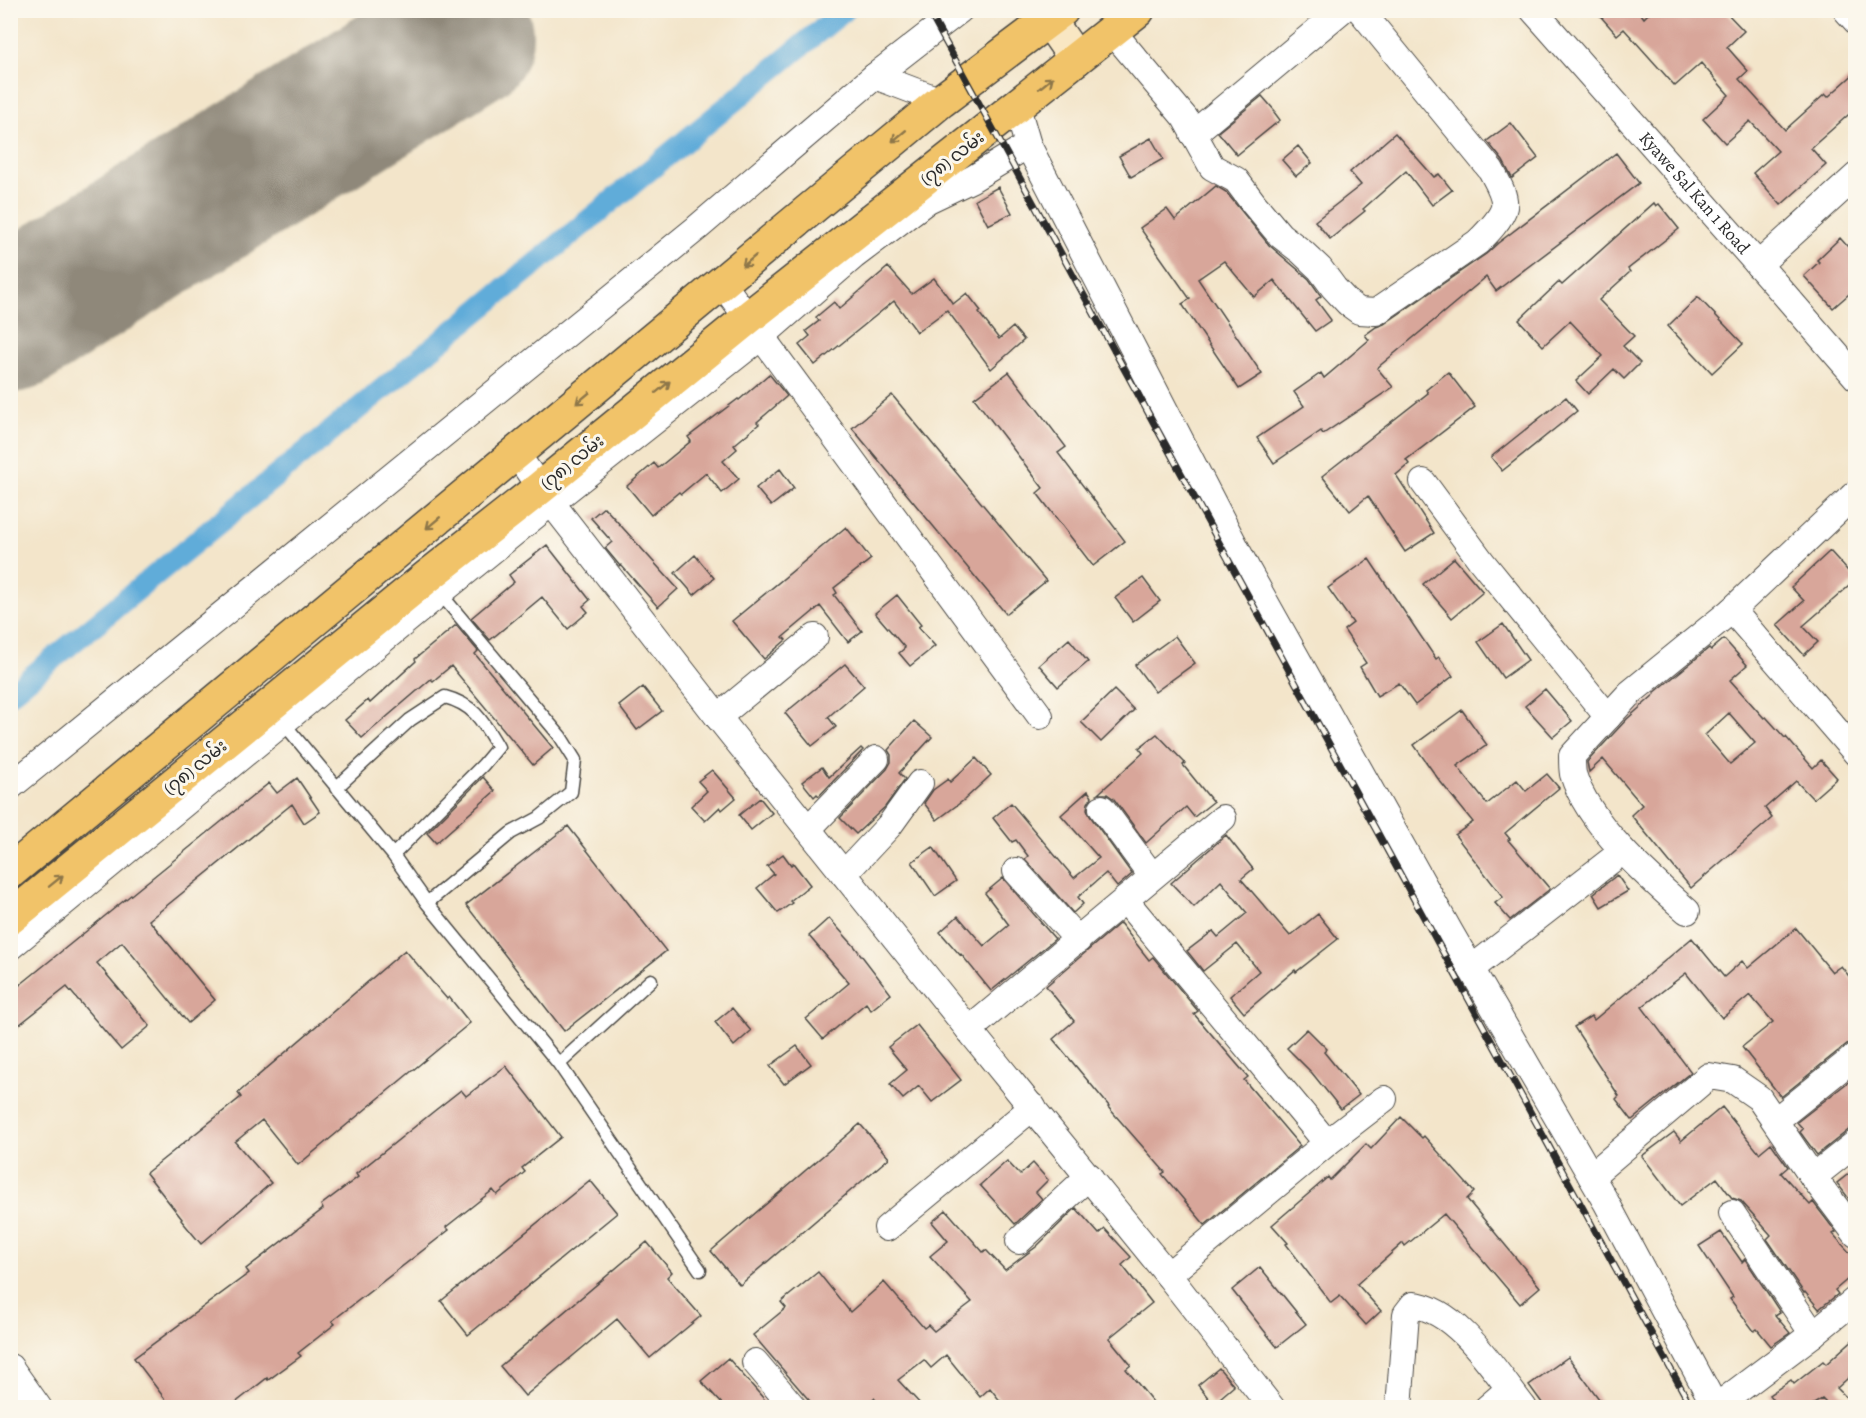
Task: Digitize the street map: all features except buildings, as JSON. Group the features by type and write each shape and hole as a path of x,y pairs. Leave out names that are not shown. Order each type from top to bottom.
{"main road":[{"name":"(၇၈) လမ်း","path":"10,872 433,585 755,327 1017,107 1138,10"},
{"name":"(၇၈) လမ်း","path":"10,918 264,698 516,453 941,101 1051,14"},
{"path":"1051,14 1076,59"}],"street":[{"path":"10,788 697,228 875,76 960,10"},
{"path":"1193,134 1342,10"},
{"path":"1112,31 1185,118 1212,166 1236,180 1280,235 1320,269 1348,303 1359,311 1376,312 1478,242 1493,227 1504,207 1501,191 1491,170 1360,10"},
{"name":"Kyawe Sal Kan 1 Road","path":"1533,10 1856,377"},
{"path":"1846,10 1856,21"},
{"path":"875,76 941,101"},
{"path":"1017,107 1028,145 1248,571 1591,1176 1716,1407 1814,1334 1856,1299"},
{"path":"755,327 928,200 972,178 1028,145"},
{"path":"1758,265 1856,176"},
{"path":"722,283 1040,716"},
{"path":"516,453 718,717 1089,1176 1272,1407"},
{"path":"1423,482 1482,562 1608,717"},
{"path":"1687,911 1623,851 1596,816 1580,792 1572,772 1572,756 1630,693 1732,610 1856,493"},
{"path":"1732,610 1856,753"},
{"path":"718,717 815,637"},
{"path":"10,947 264,698"},
{"path":"808,829 876,759"},
{"path":"844,874 889,826 920,783"},
{"path":"1102,808 1152,876"},
{"path":"969,1030 1224,818"},
{"path":"1472,969 1623,851"},
{"path":"1016,871 1078,940"},
{"path":"1125,900 1328,1143"},
{"path":"1776,1120 1856,1056"},
{"path":"1591,1176 1708,1076 1733,1080 1759,1098 1813,1177 1856,1234"},
{"path":"1168,1275 1384,1099"},
{"path":"887,1228 1033,1107"},
{"path":"1813,1177 1856,1143"},
{"path":"1019,1241 1089,1176"},
{"path":"1732,1213 1814,1334"},
{"path":"1399,1407 1406,1314 1413,1305 1424,1306 1436,1311 1450,1321 1470,1341 1517,1398 1487,1407"},
{"path":"755,1362 794,1407"},
{"path":"10,1367 39,1407"}],"lane":[{"path":"428,903 512,833 539,818 572,792 576,760 560,736 433,585"},
{"path":"336,788 410,720 445,697 461,702 482,720 498,747 393,855"},
{"path":"264,698 393,855 428,903 559,1064 700,1270"},
{"path":"559,1064 651,980"}],"waterway":[{"path":"10,694 845,10"}],"runway":[{"path":"10,321 461,36"}],"railway":[{"path":"928,10 1692,1408"}]}
